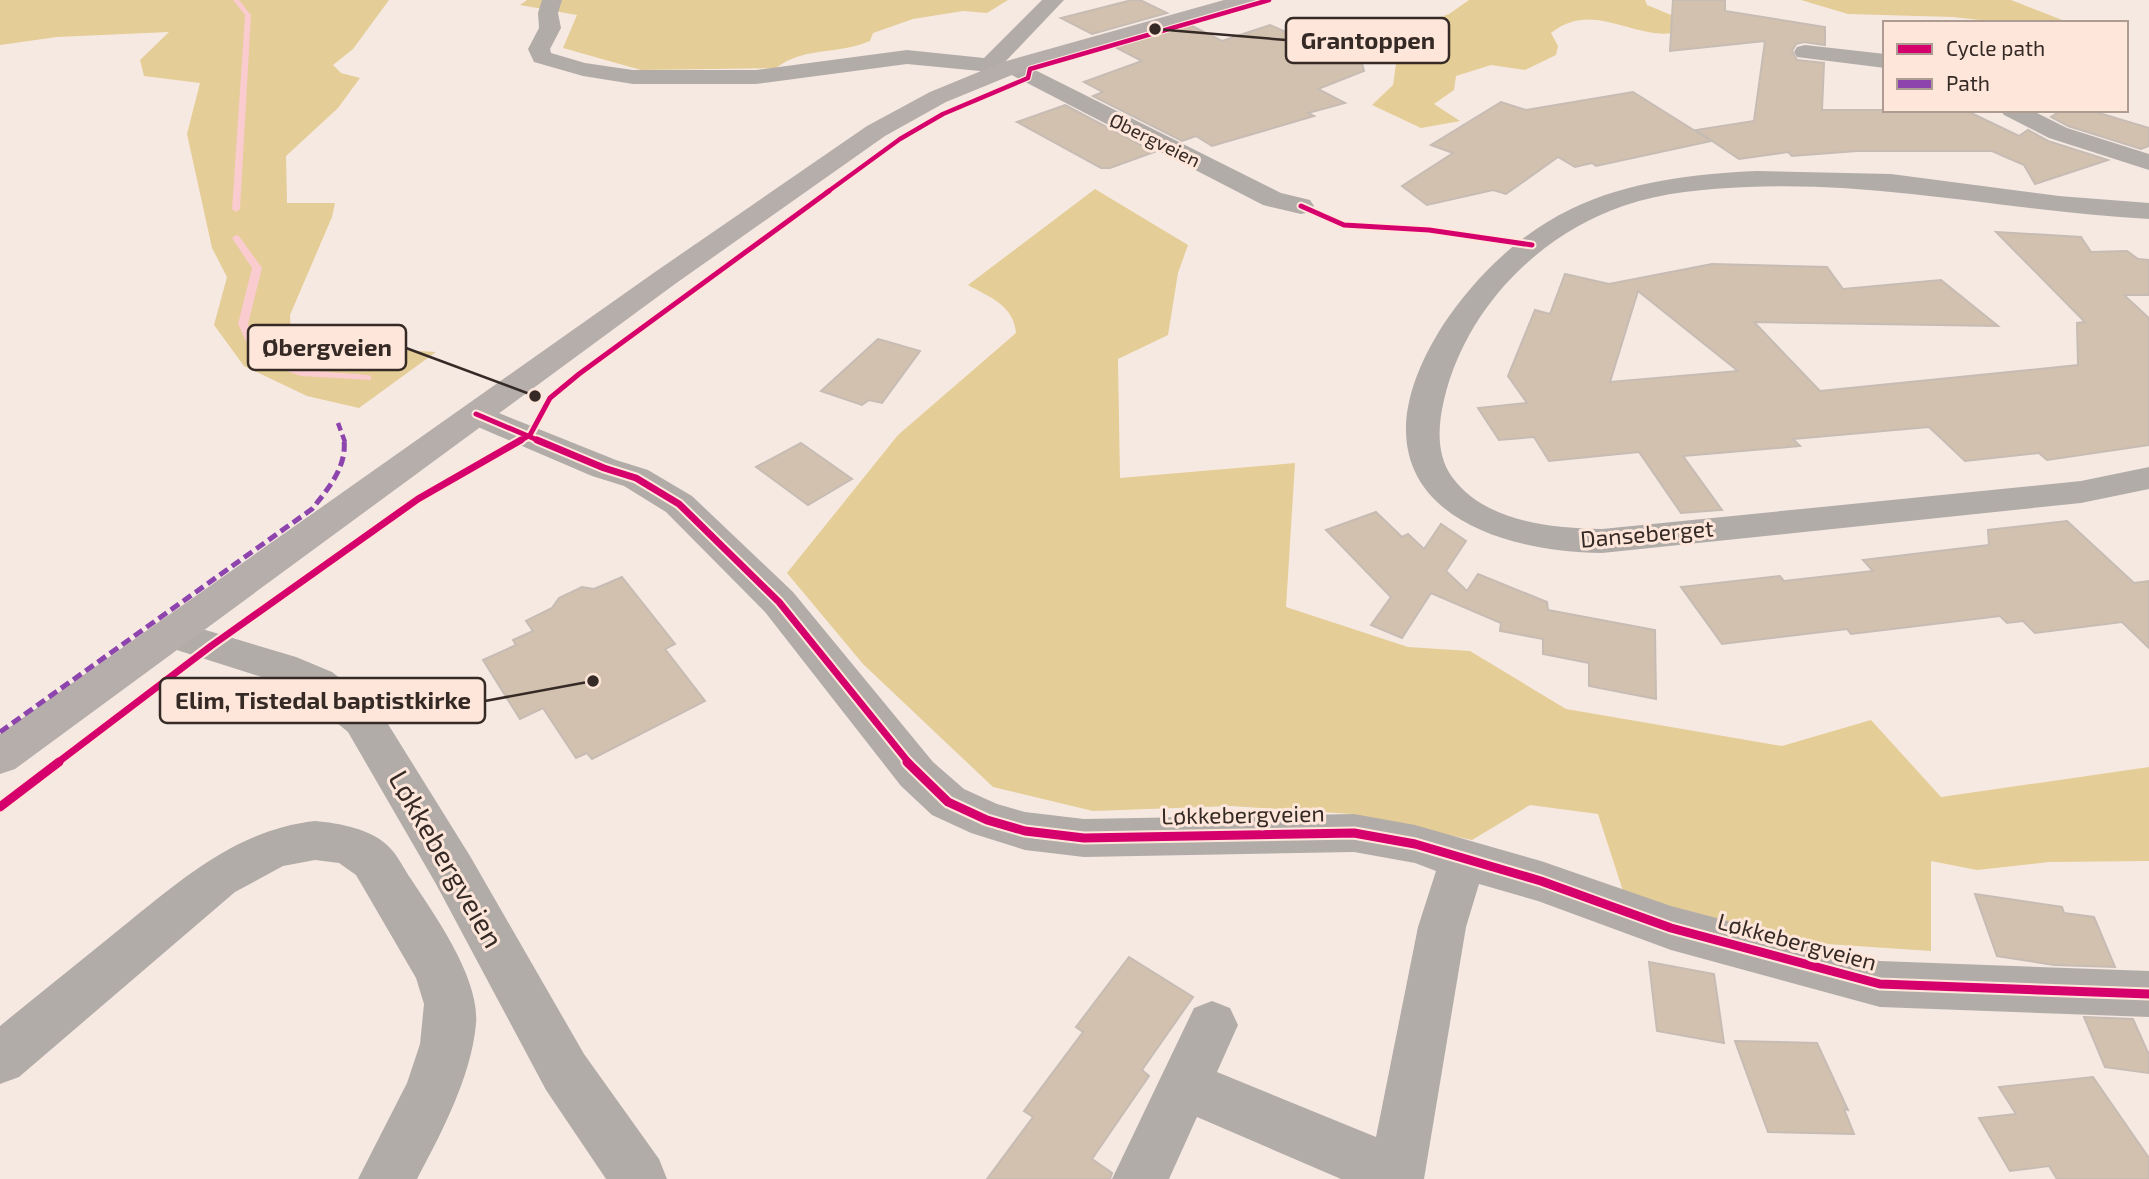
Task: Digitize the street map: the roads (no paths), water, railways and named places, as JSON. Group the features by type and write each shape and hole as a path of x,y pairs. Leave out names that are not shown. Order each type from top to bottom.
{"main road":[{"name":"Øbergveien","path":"0,757 842,152 908,112 997,68 1246,0"}],"street":[{"name":"Øbergveien","path":"552,0 548,13 550,28 539,49 542,57 604,74 646,77 756,77 907,57 997,68 1272,199 1301,206"},
{"path":"997,68 1054,0"},
{"path":"1805,52 1883,61"},
{"path":"2015,112 2058,132 2149,162"},
{"name":"Danseberget","path":"2149,211 2068,206 1910,184 1788,178 1695,183 1623,198 1580,215 1557,228 1523,253 1486,289 1456,331 1429,387 1422,439 1426,460 1434,476 1447,493 1465,507 1507,528 1530,535 1574,541 1602,541 2081,492 2149,478"},
{"name":"Løkkebergveien","path":"476,414 604,468 636,478 679,504 779,602 917,774 948,802 987,820 1025,831 1084,838 1306,832 1354,834 1415,844 1541,881 1671,928 1880,984 2149,994"},
{"name":"Løkkebergveien","path":"172,634 282,668 317,683 363,720 459,881 565,1072 639,1179"},
{"path":"0,1059 218,878 246,858 292,843 333,843 358,848 373,861 387,884 441,977 450,1004 450,1022 424,1109 386,1179"},
{"path":"1184,1085 1396,1177 1414,1093 1443,926 1463,860"},
{"path":"1140,1179 1212,1026"}],"waterway":[{"path":"236,0 248,15 236,209"},
{"path":"236,238 257,268 243,324 259,358 301,373 367,378"}],"place":[{"name":"Grantoppen","path":"1155,29"},
{"name":"Øbergveien","path":"535,396"},
{"name":"Elim, Tistedal baptistkirke","path":"593,681"}]}
